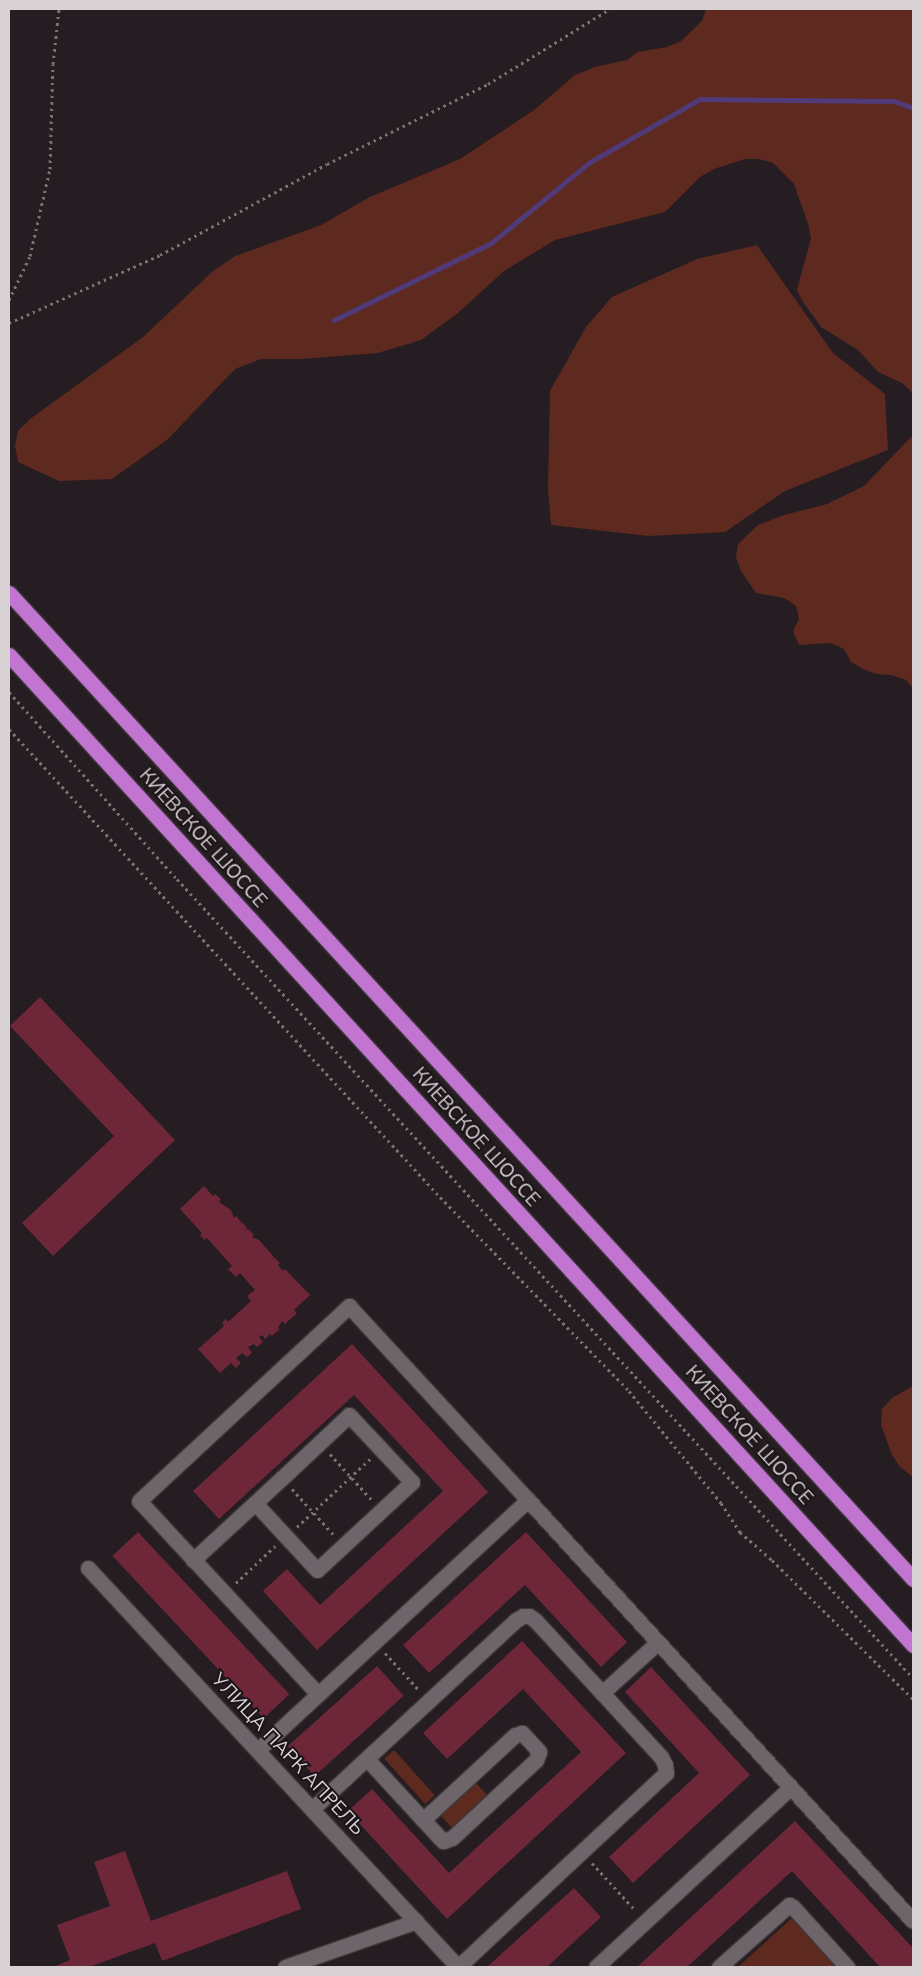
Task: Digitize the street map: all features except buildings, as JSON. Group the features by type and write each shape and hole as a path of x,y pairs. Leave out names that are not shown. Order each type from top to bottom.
{"highway":[{"name":"КИЕВСКОЕ ШОССЕ","path":"9,592 913,1579"},
{"name":"КИЕВСКОЕ ШОССЕ","path":"9,655 913,1645"}],"street":[{"path":"318,1694 139,1501 349,1306 913,1921"},
{"path":"193,1560 349,1415 412,1482 317,1570 255,1503"},
{"path":"258,1750 528,1500"},
{"name":"УЛИЦА ПАРК АПРЕЛЬ","path":"88,1568 458,1967"},
{"path":"312,1809 523,1616 529,1616 535,1620 661,1757 666,1773 458,1967"},
{"path":"602,1693 657,1643"},
{"path":"367,1758 423,1820 443,1840 452,1838 536,1760 539,1752 522,1734 515,1735 423,1820"},
{"path":"596,1967 790,1788"},
{"path":"720,1967 789,1905 846,1967"},
{"path":"285,1967 416,1921"}],"path":[{"path":"9,300 30,256 50,168 53,64 58,9"},
{"path":"9,323 160,255 327,164 488,84 610,9"},
{"path":"9,692 177,879 913,1678"},
{"path":"9,729 440,1197 629,1391 722,1503 740,1532 772,1560 913,1699"},
{"path":"320,1443 382,1510"},
{"path":"225,1594 381,1449"},
{"path":"282,1478 344,1545"},
{"path":"375,1642 429,1701"},
{"path":"582,1852 646,1922"}],"shaded area":[{"path":"706,9 913,9 913,398 912,392 902,383 878,372 858,350 821,327 803,302 797,290 811,238 794,184 773,163 759,159 745,159 714,169 700,177 665,212 555,240 504,271 458,313 421,340 378,353 302,359 261,359 235,369 168,439 112,479 59,481 18,462 15,446 18,431 30,419 143,337 212,272 235,256 321,225 370,197 460,159 534,110 575,75 595,67 627,60 638,52 667,47 681,41 702,21"},
{"path":"757,245 833,353 885,394 888,450 785,491 725,532 649,536 551,525 548,489 550,391 586,327 612,297 697,259"},
{"path":"913,435 913,689 906,680 891,675 876,674 863,669 851,662 844,649 831,643 799,645 793,631 799,619 796,606 784,598 756,593 741,571 736,558 738,544 758,525 784,515 827,504 864,486"},
{"path":"913,1386 913,1477 900,1467 892,1455 881,1425 882,1409 892,1398"},
{"path":"394,1750 435,1795 425,1804 384,1759"},
{"path":"473,1780 488,1796 453,1829 438,1813"},
{"path":"793,1917 840,1967 738,1967"}],"waterway":[{"path":"334,320 491,243 590,162 700,99 894,101 913,108"}]}
